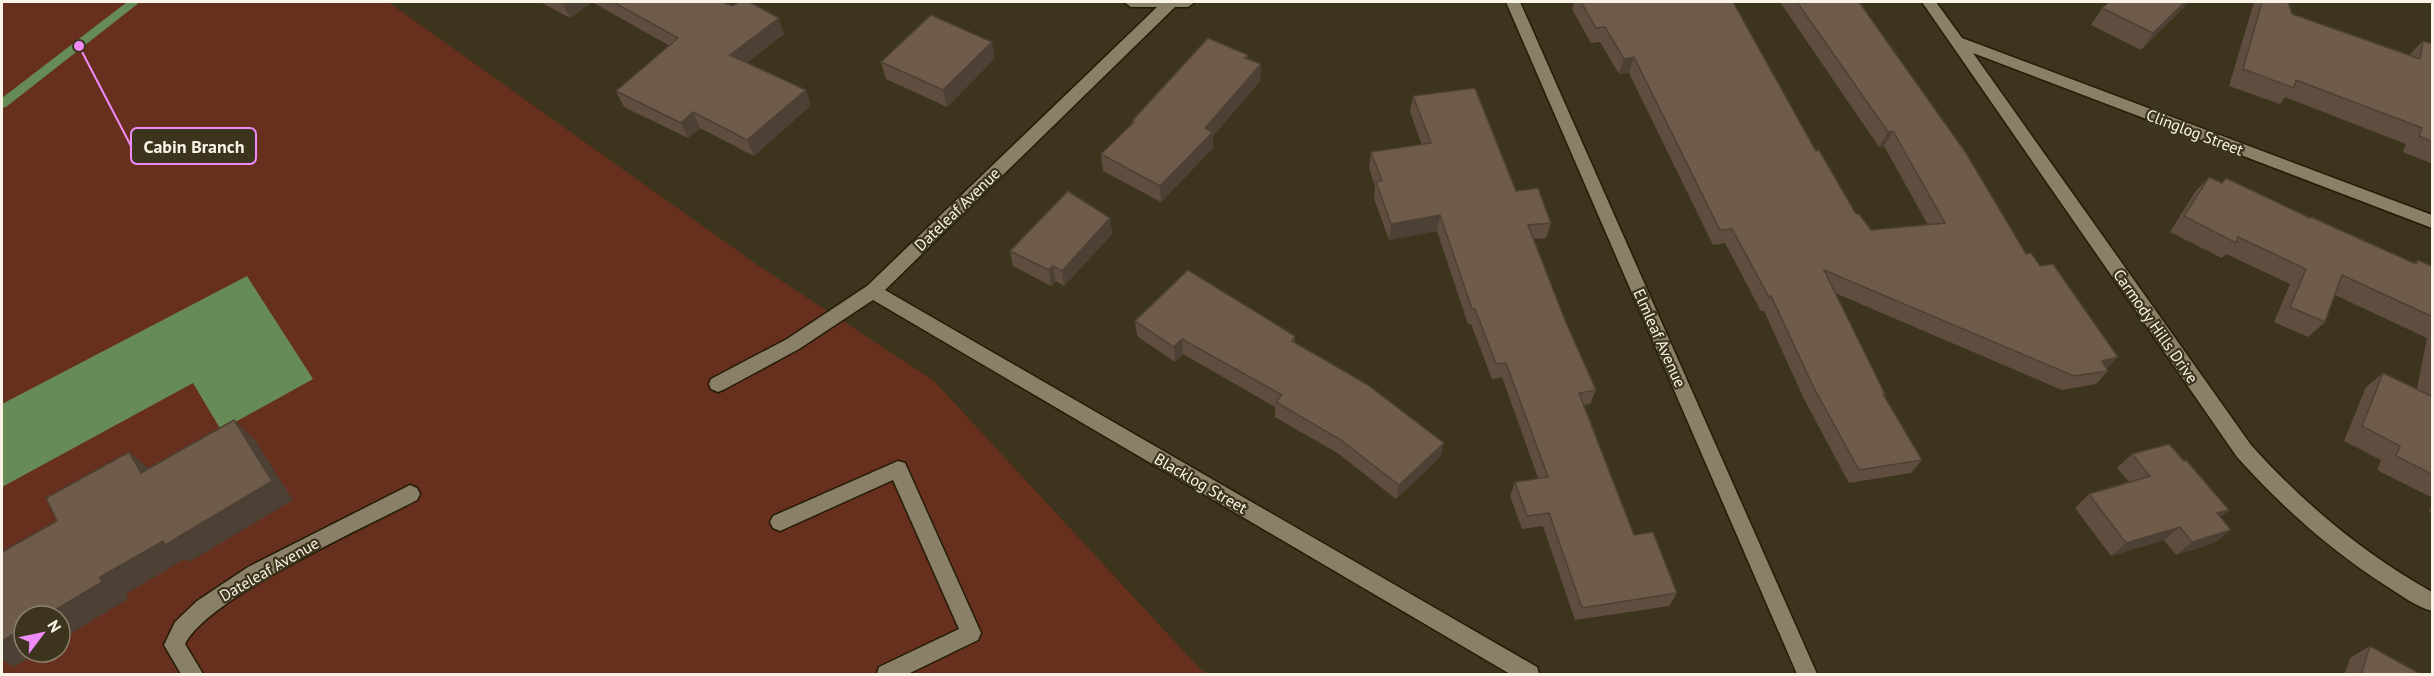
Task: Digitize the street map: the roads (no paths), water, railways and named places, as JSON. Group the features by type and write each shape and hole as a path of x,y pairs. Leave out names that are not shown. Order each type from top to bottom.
{"street":[{"path":"1131,2 1188,2"},
{"name":"Dateleaf Avenue","path":"718,384 785,349 836,318 873,291 1170,2"},
{"name":"Elmleaf Avenue","path":"1513,2 1807,675"},
{"name":"Carmody Hills Drive","path":"1929,2 2244,451 2301,512 2350,551 2433,602"},
{"name":"Clinglog Street","path":"1958,42 2433,222"},
{"name":"Blacklog Street","path":"873,291 1529,675"},
{"path":"780,522 898,470 971,633 887,675"},
{"name":"Dateleaf Avenue","path":"193,675 174,645 182,629 204,608 255,574 410,494"}],"waterway":[{"path":"2,104 134,2"}],"place":[{"name":"Cabin Branch","path":"79,46"}]}
